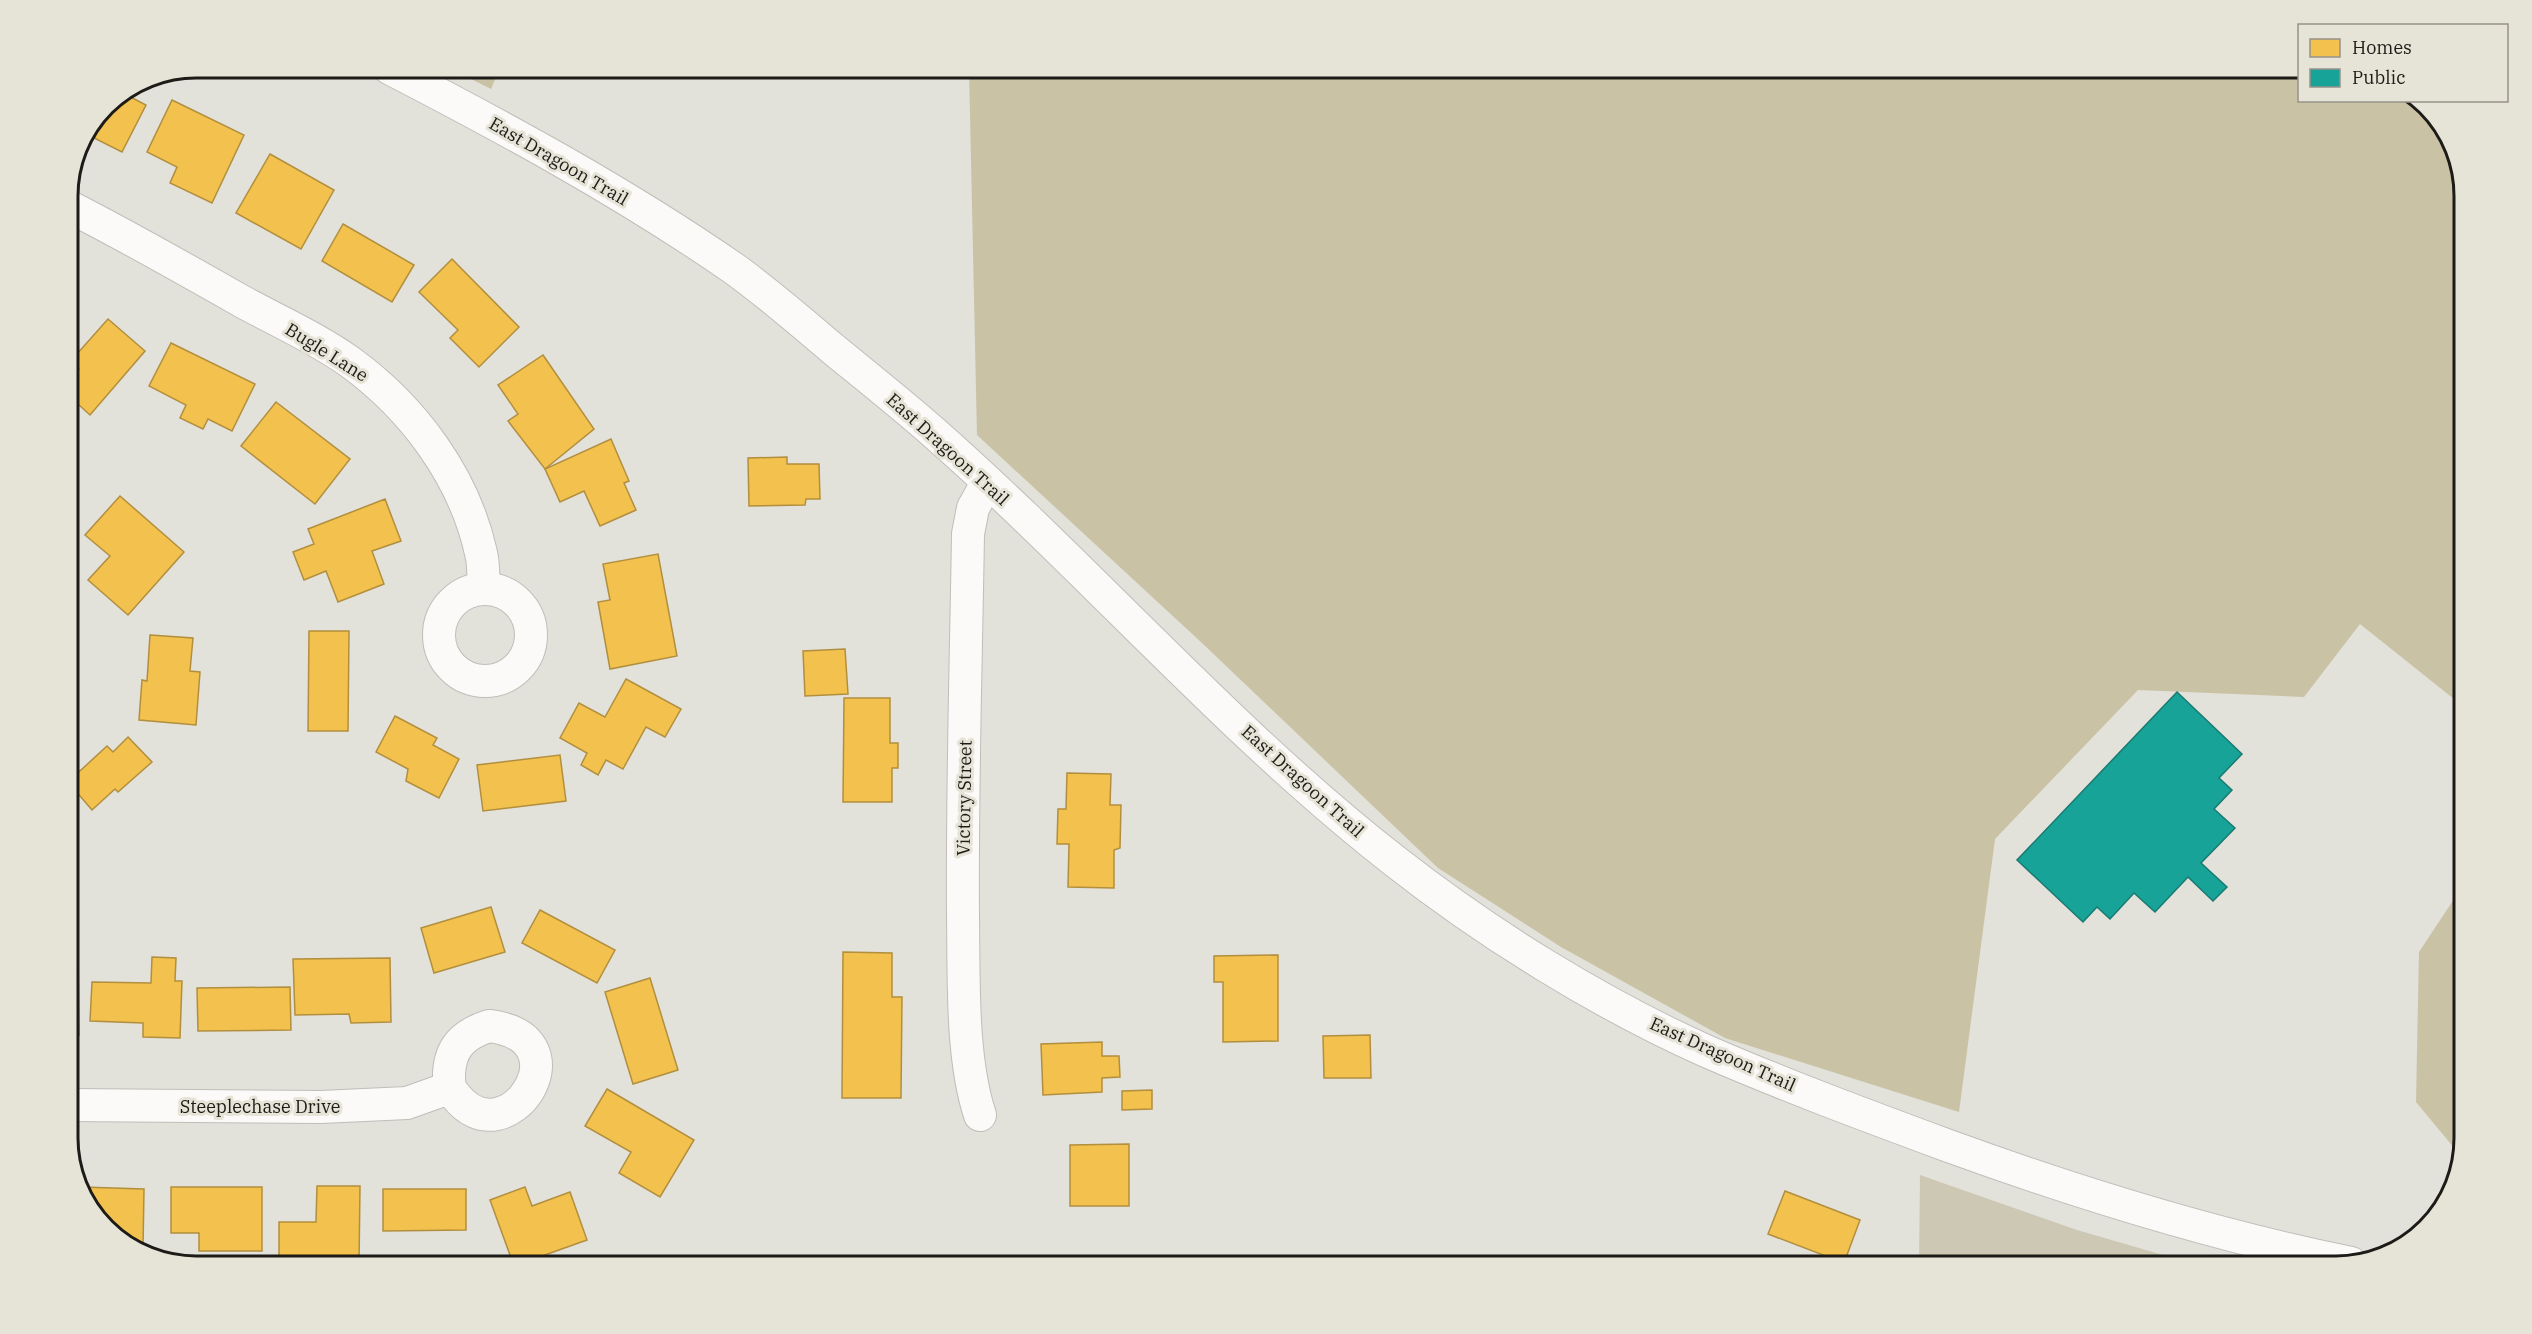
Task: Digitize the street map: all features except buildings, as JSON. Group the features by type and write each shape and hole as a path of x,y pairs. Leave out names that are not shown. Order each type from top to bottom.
{"street":[{"name":"East Dragoon Trail","path":"408,78 514,133 607,186 735,270 934,433 1276,758 1346,821 1398,864 1476,920 1610,1002 1703,1049 1880,1121 2014,1169 2163,1216 2317,1256"},
{"name":"Bugle Lane","path":"78,211 140,243 349,361 386,391 421,428 445,464 464,503 482,554 484,589"},
{"name":"Victory Street","path":"980,1115 969,1071 964,964 963,837 968,534 973,508 987,483"},
{"name":"Steeplechase Drive","path":"78,1106 321,1107 407,1103 449,1088"}],"shaded area":[{"path":"469,78 496,78 491,89"},
{"path":"969,78 2298,78 2298,102 2407,102 2434,130 2448,158 2452,173 2454,188 2454,699 2360,624 2304,697 2138,690 1995,839 1959,1112 1725,1038 1561,947 1438,868 1202,643 977,435"},
{"path":"2454,899 2453,1147 2416,1102 2419,952"},
{"path":"1920,1175 2077,1230 2167,1256 1919,1256"}]}
